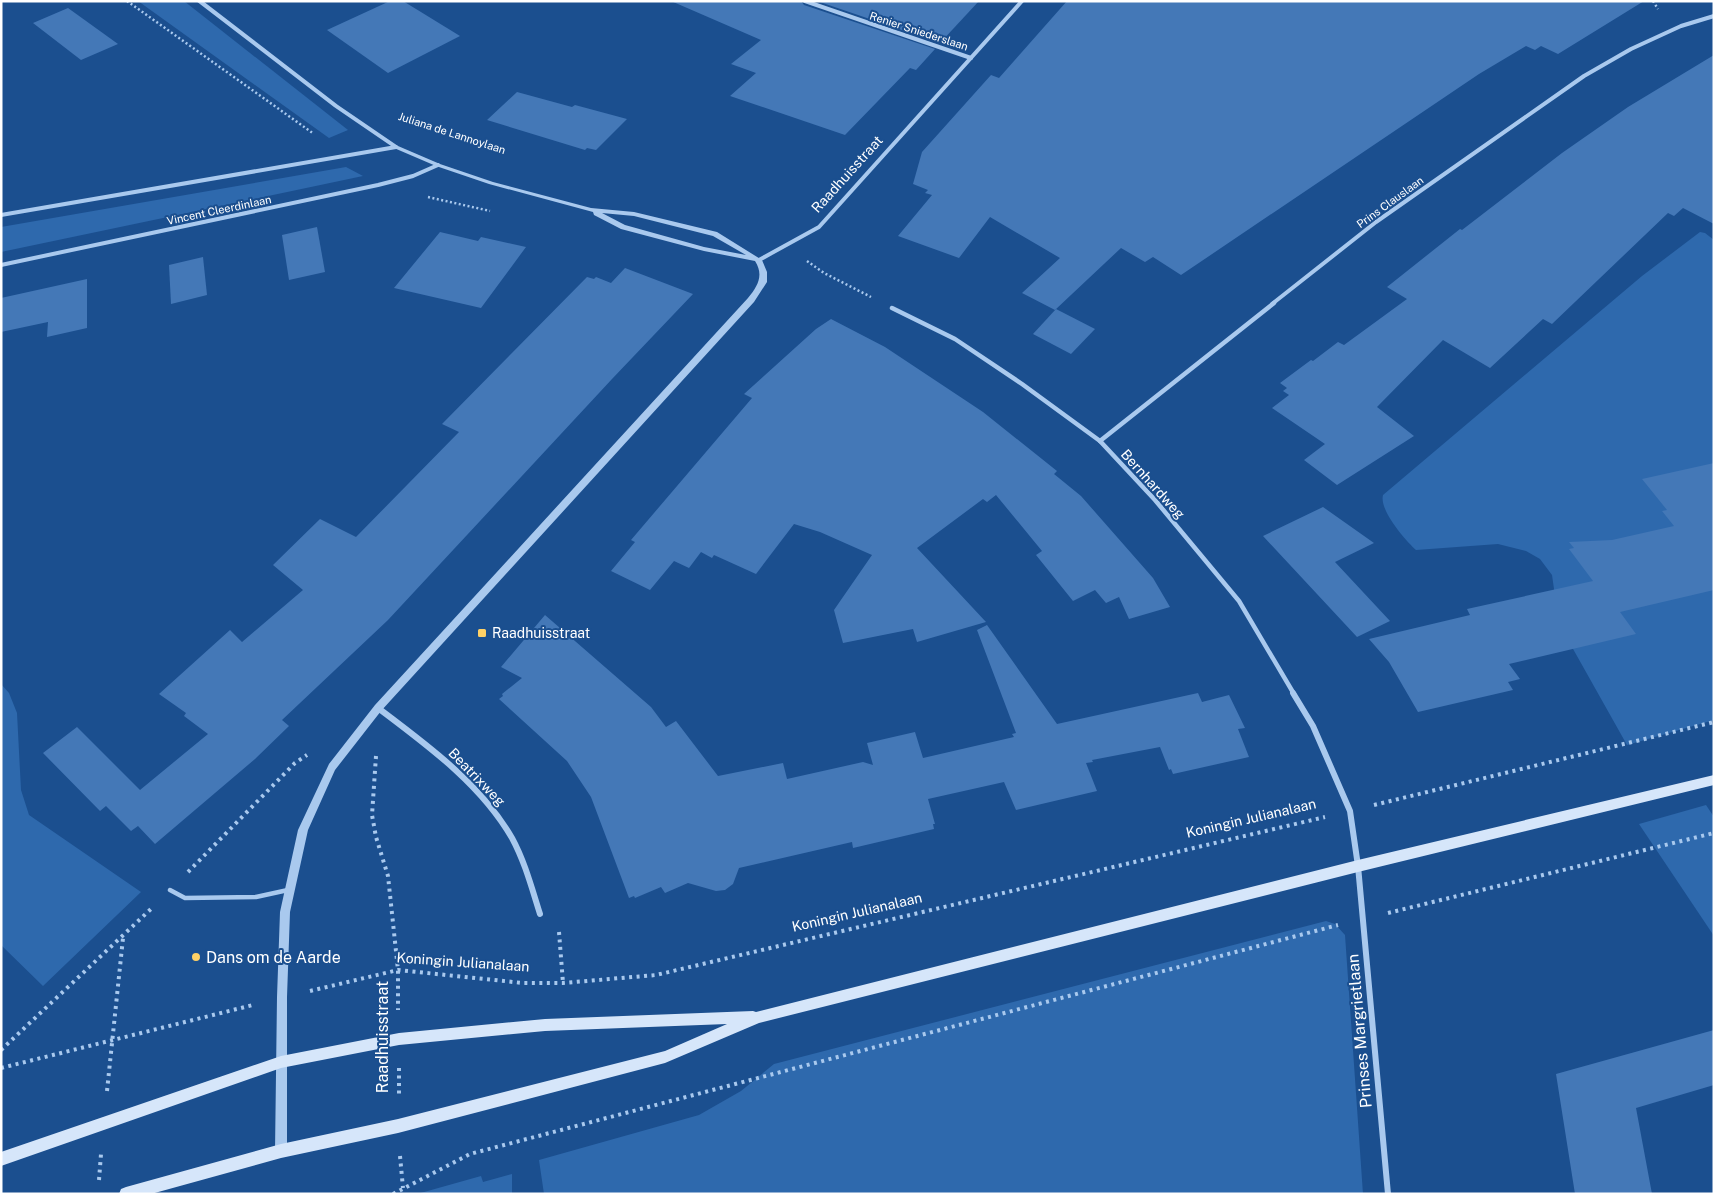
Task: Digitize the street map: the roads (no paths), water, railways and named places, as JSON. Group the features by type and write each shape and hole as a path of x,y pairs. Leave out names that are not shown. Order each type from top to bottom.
{"main road":[{"path":"126,1194 280,1151 398,1126 665,1057 759,1017 1358,866 1714,780"},
{"path":"1,1159 281,1062 399,1039 545,1026 759,1017"}],"street":[{"path":"199,1 336,106 396,147 438,165 491,183 591,210 634,214 715,234 759,260 765,274 762,286 751,300 378,708 332,767 303,830 286,912 282,998 280,1151"},
{"name":"Renier Sniederslaan","path":"805,1 971,58"},
{"name":"Raadhuisstraat","path":"759,260 819,227 1022,1"},
{"name":"Prins Clauslaan","path":"1100,441 1376,222 1584,76 1631,49 1681,26 1714,16"},
{"path":"1,215 396,147"},
{"name":"Vincent Cleerdinlaan","path":"1,265 378,185 413,176 438,165"},
{"path":"591,210 623,227 704,249 759,260"},
{"name":"Bernhardweg","path":"892,308 955,338 1022,384 1100,441 1155,500 1239,601 1313,726 1350,811 1358,866"},
{"name":"Beatrixweg","path":"378,708 433,750 491,808 512,839 526,870 540,914"},
{"name":"Prinses Margrietlaan","path":"1358,866 1388,1194"}],"lane":[{"path":"170,890 185,898 256,897 290,889"}],"place":[{"name":"Raadhuisstraat","path":"482,633"},
{"name":"Dans om de Aarde","path":"196,957"}]}
